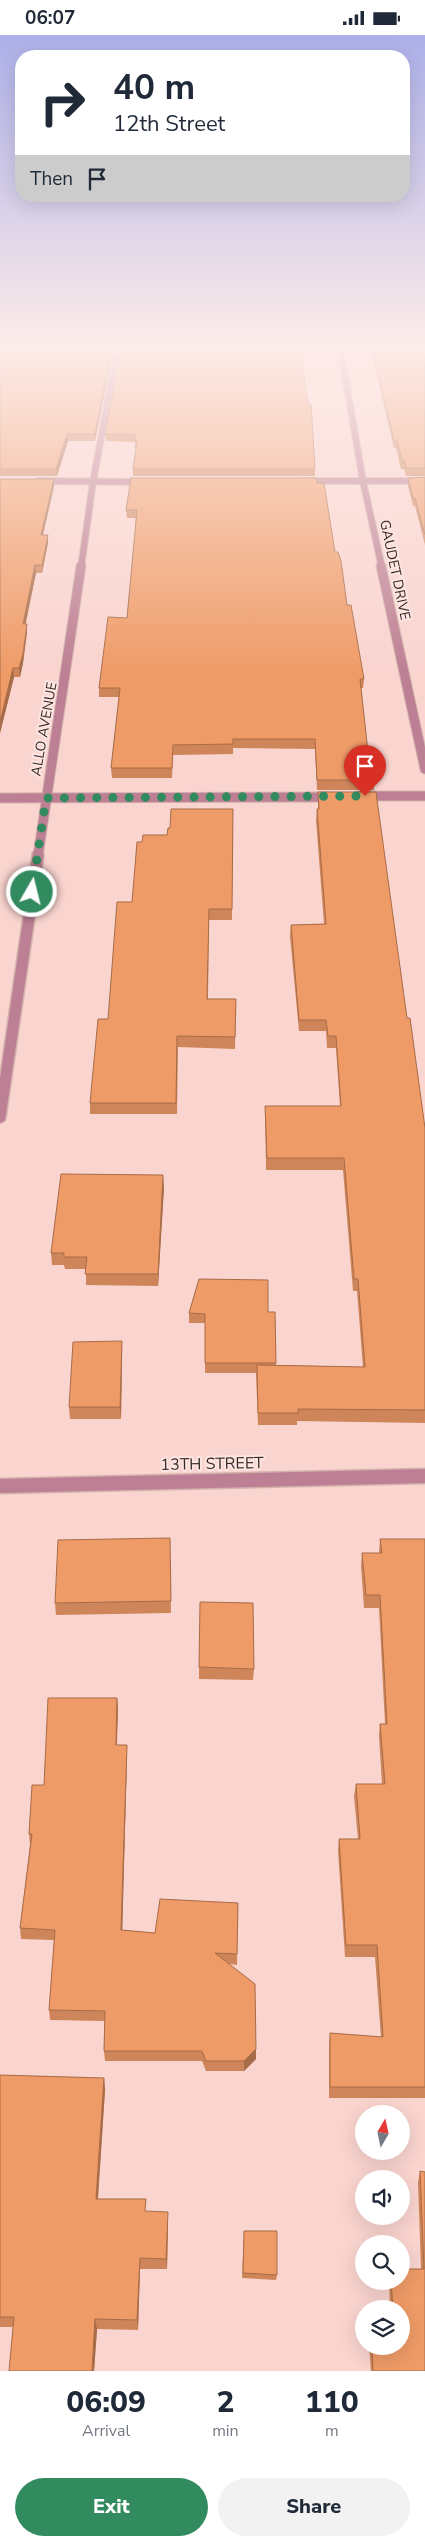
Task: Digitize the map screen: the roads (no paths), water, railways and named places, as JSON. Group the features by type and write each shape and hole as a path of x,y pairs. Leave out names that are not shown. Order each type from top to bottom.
{"street":[{"name":"ALLO AVENUE","path":"0,1117 98,455"},
{"name":"GAUDET DRIVE","path":"359,455 425,769"},
{"path":"28,481 153,481"},
{"path":"293,481 425,481"},
{"path":"0,798 425,796"},
{"name":"13TH STREET","path":"0,1487 425,1476"}]}
